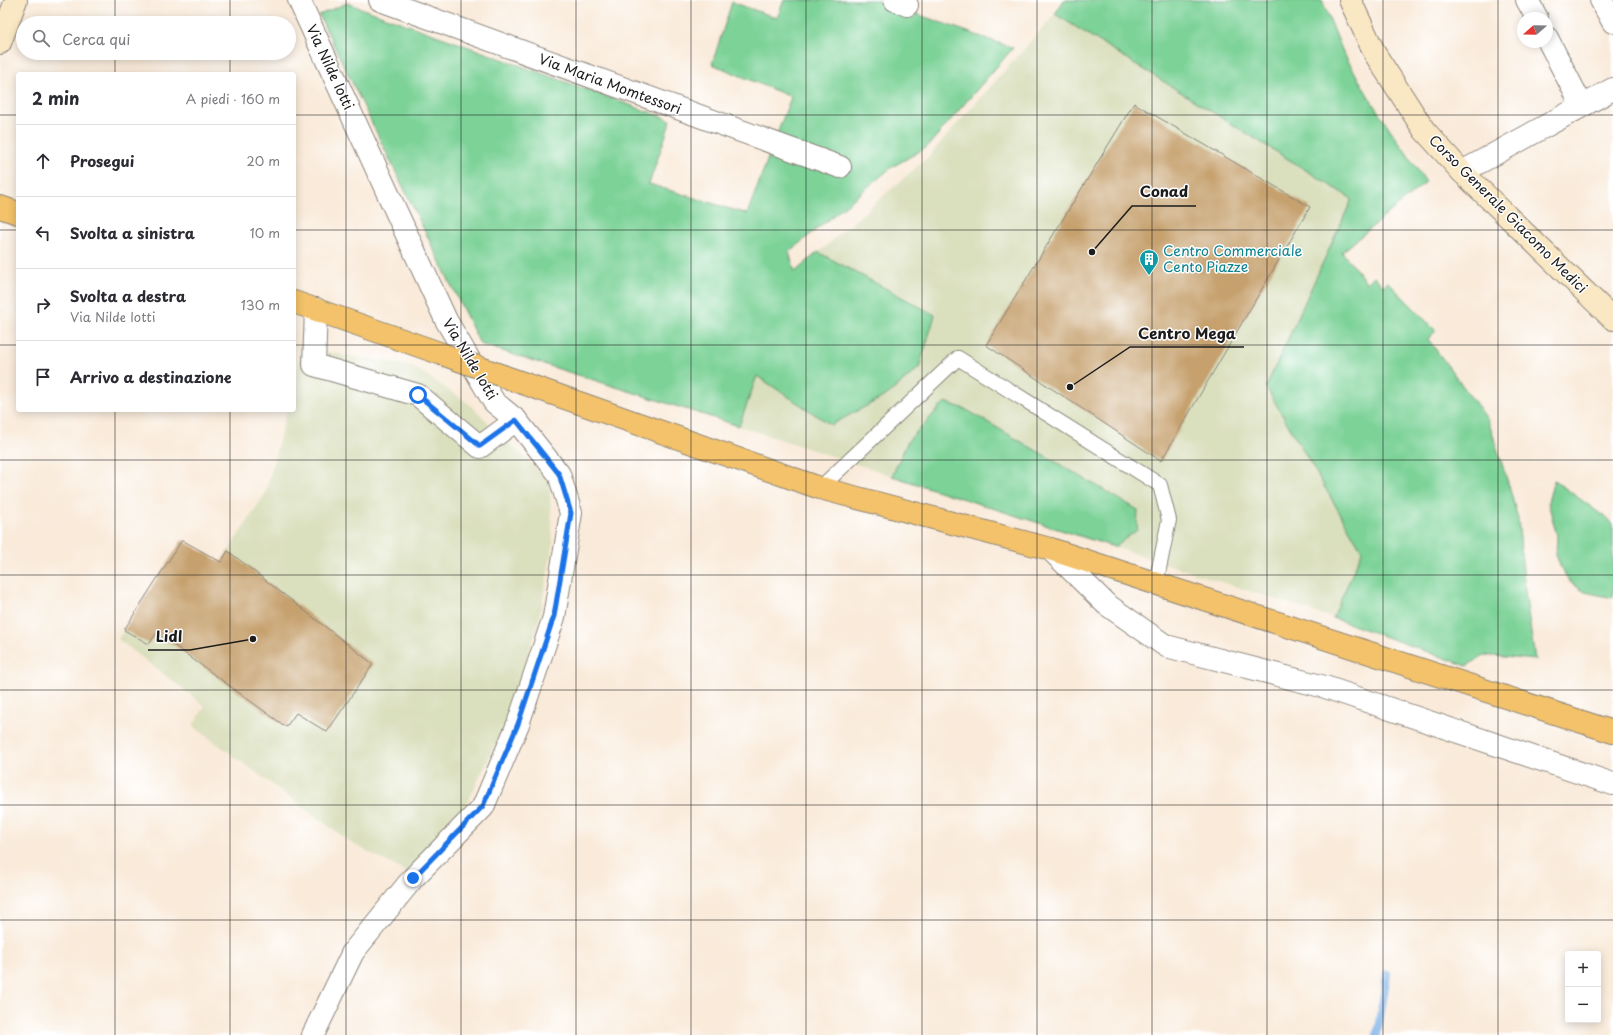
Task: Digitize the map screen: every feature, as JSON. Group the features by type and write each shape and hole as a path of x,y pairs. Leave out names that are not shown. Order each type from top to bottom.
{"main road":[{"path":"0,43 16,0"},
{"name":"Corso Generale Giacomo Medici","path":"1350,0 1375,54 1424,130 1462,172 1613,319"},
{"path":"0,207 16,211"},
{"path":"296,303 820,488 1050,549 1613,732"}],"street":[{"name":"Via Nilde Iotti","path":"299,0 446,320 494,402 516,420 559,474 571,513 554,616 518,724 483,806 413,878 353,952 313,1035"},
{"name":"Via Maria Momtessori","path":"380,0 840,167"},
{"path":"1527,0 1534,12"},
{"path":"1601,0 1613,22"},
{"path":"1552,48 1582,106"},
{"path":"1462,172 1613,89"},
{"path":"316,310 314,365 418,395 480,446 516,420"},
{"path":"1050,549 1106,604 1166,646 1325,687 1613,784"}],"lane":[{"path":"820,488 958,358 1160,485 1168,520 1156,583"}],"shaded area":[{"path":"1055,14 1352,199 1266,387 1363,551 1333,618 739,426 795,273 927,158"},
{"path":"303,348 412,366 468,403 549,481 553,545 538,624 506,722 463,812 406,872 353,844 193,726 205,706 118,639 182,540 221,562 265,494 286,412 296,412 296,374"}],"green space":[{"path":"784,0 877,0 1013,48 927,147 892,167 789,252 795,272 818,252 935,315 919,368 887,395 831,425 757,376 739,426 480,344 319,15 347,3 671,120 649,184 747,214 791,97 712,64 732,2 777,18"},
{"path":"1064,0 1322,0 1343,52 1373,104 1426,182 1342,252 1367,283 1374,276 1383,286 1388,282 1436,331 1428,339 1488,420 1518,519 1525,591 1535,660 1484,655 1467,666 1333,618 1362,551 1266,387 1352,199 1055,14"},
{"path":"945,402 965,409 1138,510 1137,530 1114,547 892,476 908,441"},
{"path":"1554,480 1613,523 1613,598 1585,592 1571,583 1561,569 1556,554 1557,536 1548,502"}],"building":[{"name":"Centro Commerciale Cento Piazze","path":"1134,103 1310,207 1161,461 986,345"},
{"path":"182,540 221,562 228,551 373,664 327,732 296,713 286,727 157,633 149,644 124,630"}],"waterway":[{"path":"1377,1035 1387,974"}],"place":[{"name":"Conad","path":"1092,252"},
{"name":"Centro Commerciale Cento Piazze","path":"1149,276"},
{"name":"Centro Mega","path":"1070,387"},
{"name":"Lidl","path":"253,639"}],"route":[{"path":"413,878 483,806 518,724 554,616 571,513 559,474 516,420 480,446 418,395"}]}
